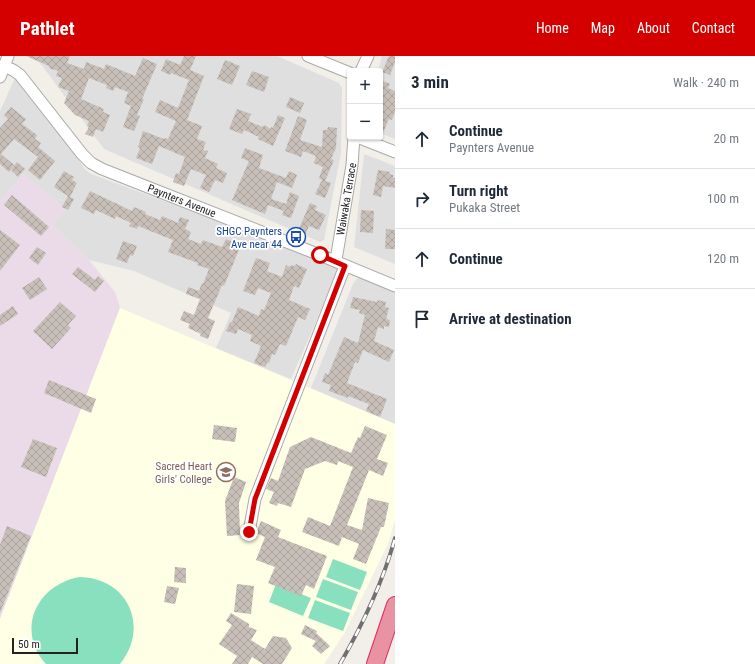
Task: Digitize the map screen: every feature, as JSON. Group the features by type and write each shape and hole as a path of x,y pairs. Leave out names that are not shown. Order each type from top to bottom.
{"highway":[{"path":"375,664 395,605"}],"street":[{"path":"308,56 347,72"},
{"path":"362,68 368,56"},
{"name":"Paynters Avenue","path":"3,68 13,70 20,75 82,154 91,163 102,169 395,286"},
{"name":"Waiwaka Terrace","path":"335,262 356,140"},
{"path":"364,140 395,152"},
{"path":"249,532 255,499 345,266"}],"shaded area":[{"path":"30,56 277,56 339,83 342,88 341,153 324,240 320,242 104,149 40,63"},
{"path":"382,56 395,56 395,139 383,134 383,68 379,68"},
{"path":"15,78 28,87 85,169 91,174 340,266 291,379 216,348 231,313 134,271 89,260 53,225 65,209 23,174 0,201 0,111"},
{"path":"364,154 395,166 395,264 354,247"},
{"path":"23,174 65,209 53,225 89,260 115,292 120,308 0,619 0,201"},
{"path":"359,276 395,291 395,424 311,388 353,284"},
{"name":"Sacred Heart Girls' College","path":"120,308 395,424 395,520 388,544 345,632 324,664 0,664 0,619"}],"green space":[{"path":"333,559 367,572 360,590 326,577"},
{"path":"80,577 97,580 111,586 122,595 129,607 133,620 133,635 129,650 120,664 46,664 37,651 32,637 32,623 35,610 42,599 52,589 65,581"},
{"path":"323,579 358,592 351,610 316,597"},
{"path":"276,584 311,598 303,616 269,602"},
{"path":"315,600 350,613 343,631 308,618"}],"building":[{"path":"26,56 70,56 67,63 84,69 86,62 104,69 106,64 135,76 143,58 157,64 142,99 144,99 137,115 140,116 134,131 123,127 131,106 124,103 128,92 115,87 113,91 106,88 107,85 89,78 81,99 104,109 103,112 110,115 103,132 96,129 93,137 85,134 89,127 87,126 89,121 75,115 64,103 69,91 58,87 62,78 56,76 58,71"},
{"path":"184,56 196,56 190,70 204,76 187,120 202,126 197,139 206,142 203,150 208,151 205,158 218,164 216,168 227,173 223,183 215,180 209,192 200,188 206,175 191,169 184,186 173,182 176,173 179,174 185,157 159,146 152,164 136,158 140,148 138,147 143,131 164,139 168,139 176,121 155,112 160,100 178,108 189,80 161,71 166,59 180,65"},
{"path":"389,56 395,56 395,62 390,75 383,72"},
{"path":"225,60 240,66 232,85 217,79"},
{"path":"252,71 269,77 264,92 246,85"},
{"path":"383,81 390,84 388,88 395,91 395,112 392,120 389,119 383,132"},
{"path":"290,97 304,103 300,113 286,107"},
{"path":"11,107 26,119 22,124 37,135 35,139 41,143 38,147 55,161 40,180 28,170 38,157 14,139 1,154 14,165 9,172 0,164 0,128 8,119 4,115"},
{"path":"237,109 251,114 248,121 263,127 264,125 271,129 271,127 273,128 278,115 285,118 273,146 244,130 242,134 229,129"},
{"path":"298,116 307,120 300,140 322,147 323,130 327,130 328,127 337,128 336,148 331,159 334,160 325,181 331,183 325,198 315,194 322,180 319,178 323,167 314,163 316,156 303,151 301,157 285,151"},
{"path":"245,148 263,155 259,168 286,178 289,171 297,175 292,188 277,182 271,199 286,204 290,192 299,196 291,218 282,215 284,211 268,205 265,214 232,200 249,161 241,158"},
{"path":"17,162 25,169 18,177 11,170"},
{"path":"378,170 390,172 389,174 393,175 393,178 395,178 395,188 383,186 381,197 373,195"},
{"path":"64,171 74,177 72,180 77,183 70,197 74,199 68,210 62,207 68,196 54,187"},
{"path":"90,191 132,211 134,207 146,212 145,214 160,220 162,216 178,223 180,217 189,220 185,229 191,232 188,239 201,244 203,240 222,247 226,239 241,245 224,286 222,285 208,318 215,321 208,339 200,336 201,334 188,328 190,324 180,320 184,311 194,315 200,299 186,294 188,287 199,291 209,269 197,265 198,263 168,252 173,240 138,226 137,229 129,226 131,223 116,216 115,219 96,210 94,214 81,208"},
{"path":"12,195 49,227 41,236 4,205"},
{"path":"310,203 317,206 315,210 326,215 319,230 309,226 305,235 298,231"},
{"path":"361,210 374,211 373,233 360,232"},
{"path":"386,229 395,230 395,249 385,249"},
{"path":"0,230 20,245 0,271"},
{"path":"123,241 137,246 133,256 130,255 127,263 116,259"},
{"path":"37,247 46,253 38,265 29,258"},
{"path":"256,258 270,263 267,271 282,277 286,265 290,267 291,265 295,266 296,264 307,269 299,288 294,286 289,300 310,309 305,320 298,317 286,346 280,344 275,355 272,354 269,363 268,362 265,367 254,363 261,346 250,341 252,335 238,329 236,334 226,331 230,322 232,322 238,307 259,316 261,309 264,310 271,293 258,288 255,295 243,291"},
{"path":"78,267 95,280 98,276 104,281 95,292 72,274"},
{"path":"39,277 47,289 30,300 22,288"},
{"path":"353,297 377,302 377,300 386,302 385,307 389,308 386,319 390,320 389,327 384,326 384,329 378,327 374,341 394,350 389,362 363,350 358,363 355,362 347,383 387,399 380,417 366,411 369,404 329,391 331,385 322,382 325,373 328,375 344,337 358,343 365,315 359,313 360,310 350,308"},
{"path":"60,302 76,316 68,325 71,328 52,349 33,331"},
{"path":"13,306 18,314 0,326 0,315"},
{"path":"49,380 96,399 91,413 44,393"},
{"path":"214,425 237,428 235,442 212,439"},
{"path":"365,426 387,435 377,459 388,463 383,476 369,470 347,525 362,530 368,498 389,503 384,527 381,527 366,564 353,559 359,544 342,537 339,546 302,532 308,517 330,526 353,467 338,461 337,465 325,461 305,469 291,507 278,503 277,506 269,503 274,492 266,489 271,478 278,481 290,447 311,437 351,453"},
{"path":"33,439 57,448 46,477 21,467"},
{"path":"234,477 246,482 239,503 240,535 227,536 225,501"},
{"path":"261,521 281,530 278,537 327,556 314,589 306,585 301,596 268,583 275,567 256,560 265,537 256,533"},
{"path":"7,526 31,536 0,613 0,545"},
{"path":"175,567 186,568 186,583 174,582"},
{"path":"237,584 254,586 251,614 234,612"},
{"path":"167,586 179,588 175,604 164,602"},
{"path":"231,613 249,624 249,627 257,630 251,640 265,649 273,636 286,638 292,648 282,664 263,664 252,657 248,664 232,664 237,656 219,644 232,625 226,621"},
{"path":"305,625 317,631 316,633 330,646 321,654 312,646 316,641 301,634"}],"railway":[{"path":"340,664 357,634 372,602 385,571 395,538"}],"place":[{"name":"SHGC Paynters Ave near 44","path":"296,237"},
{"name":"Sacred Heart Girls' College","path":"226,472"}],"route":[{"path":"249,532 255,499 345,266 320,255"}]}
